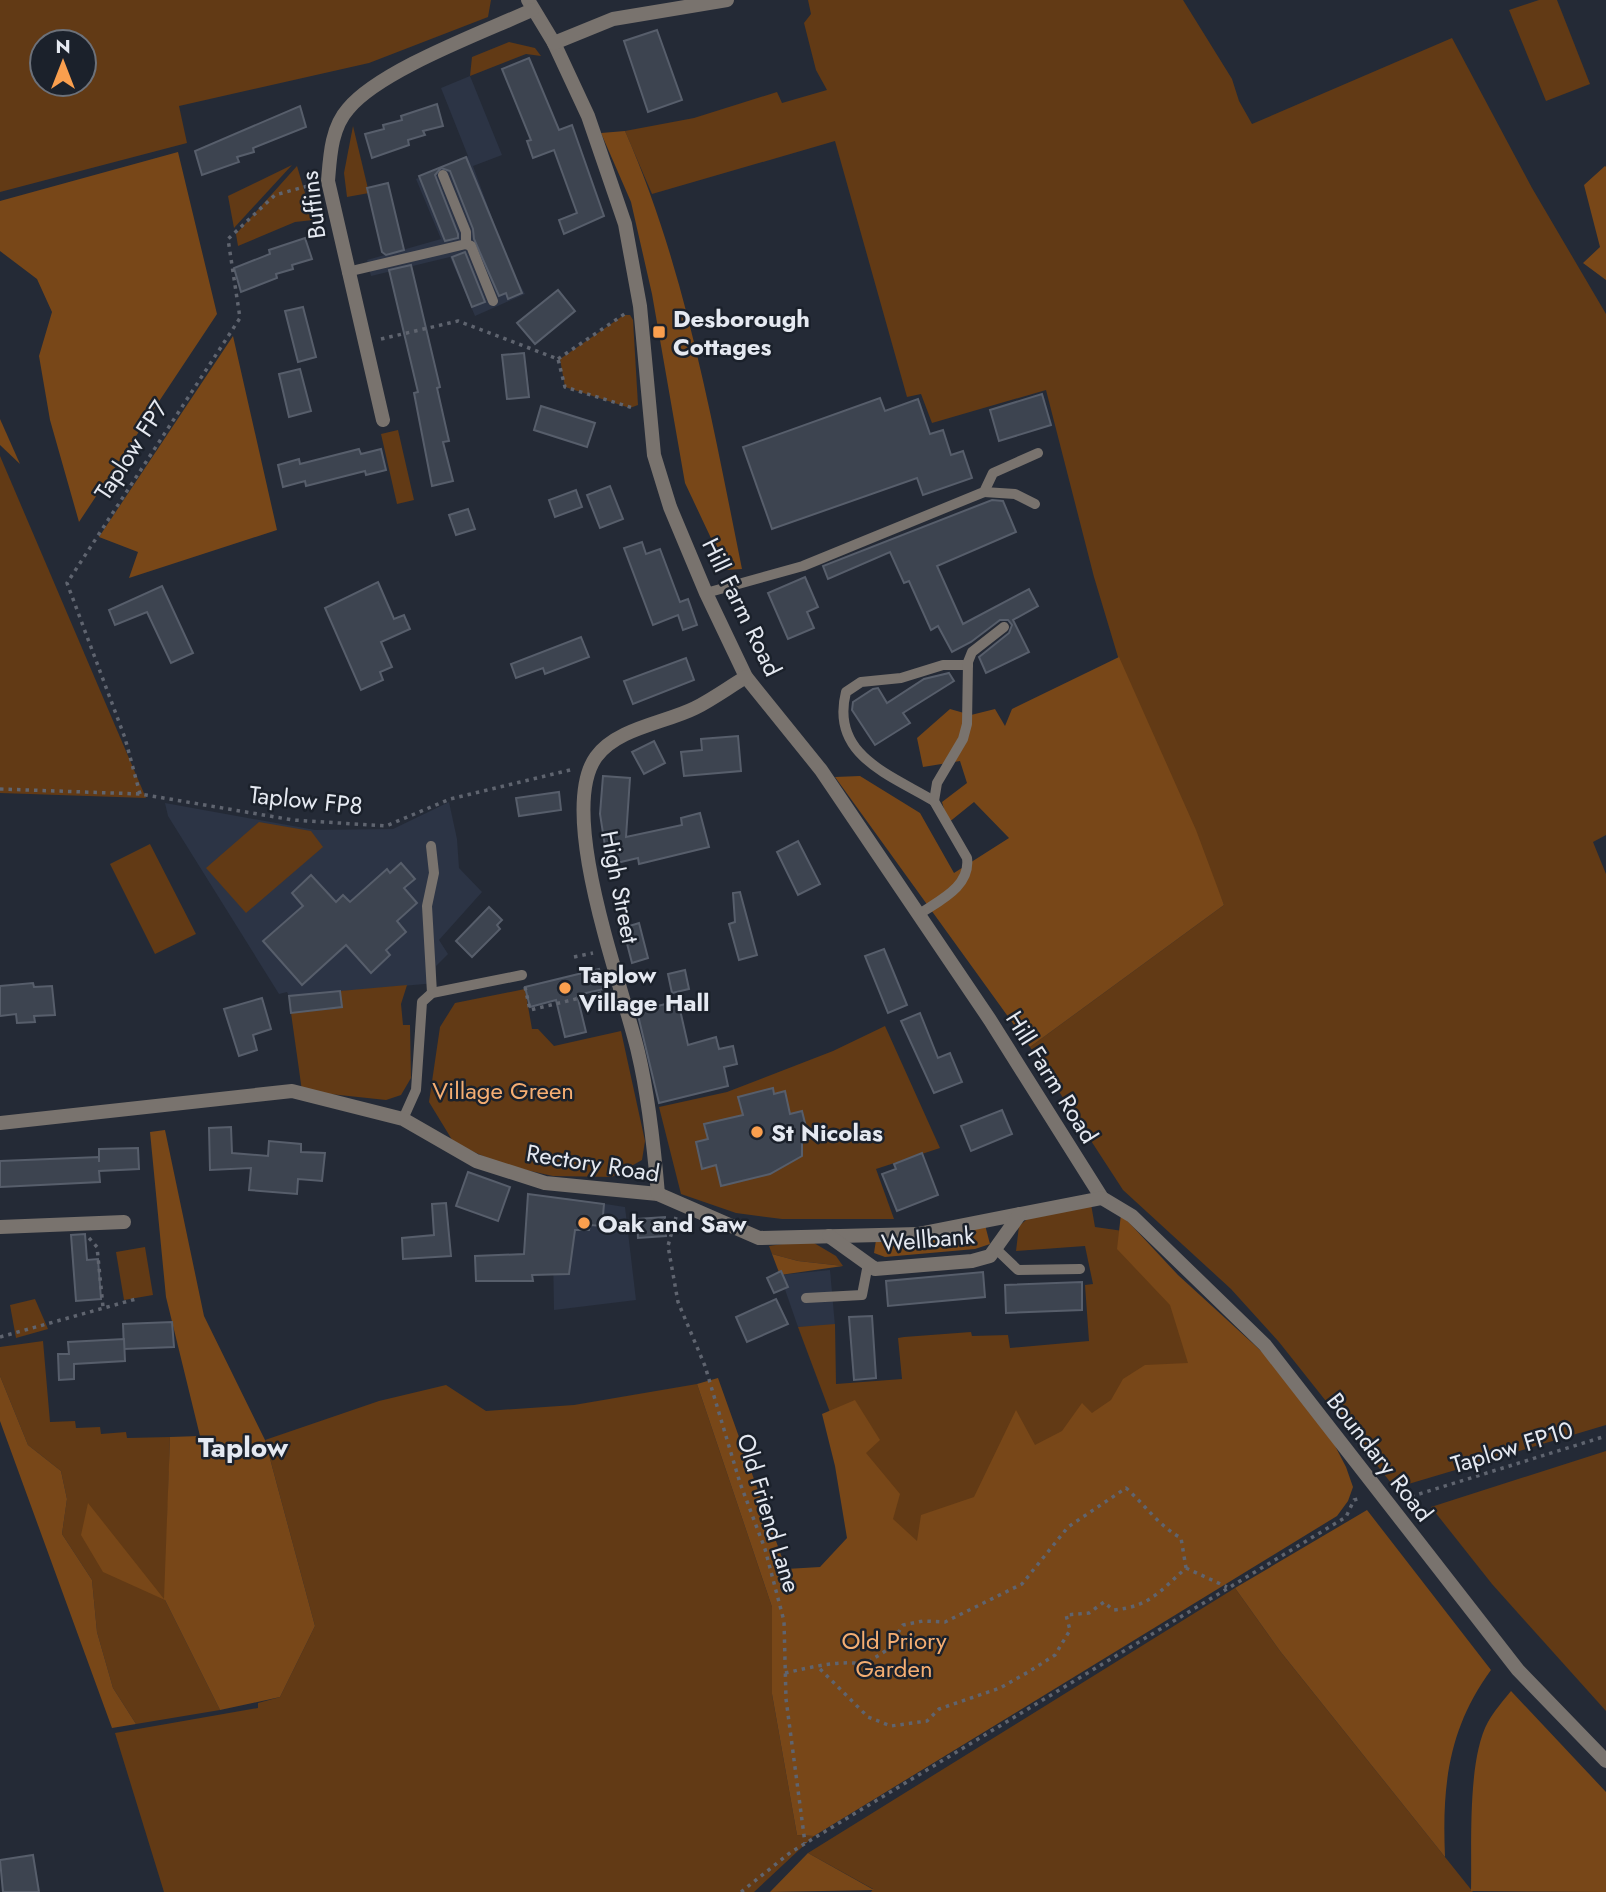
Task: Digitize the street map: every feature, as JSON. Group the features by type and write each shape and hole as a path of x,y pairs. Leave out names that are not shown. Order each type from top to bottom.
{"street":[{"path":"554,43 613,19 727,0"},
{"name":"Hill Farm Road","path":"530,5 554,43 588,116 625,224 640,306 654,454 670,507 706,593 746,677 821,770 990,1020 1102,1198"},
{"name":"Buffins","path":"383,420 328,181 331,144 347,110 372,88 530,5"},
{"path":"597,756 623,736 695,708 746,677"},
{"name":"High Street","path":"597,756 584,783 584,821 600,916 638,1052 658,1194"},
{"name":"Rectory Road","path":"0,1123 292,1091 403,1119 476,1161 545,1183 658,1194 759,1238 918,1234 1102,1198"},
{"name":"Boundary Road","path":"1102,1198 1132,1216 1265,1345 1518,1670 1606,1762"},
{"name":"Wellbank","path":"830,1236 875,1269 972,1261 990,1256 1020,1214"},
{"path":"0,1227 124,1222"}],"lane":[{"path":"443,175 466,232 466,244"},
{"path":"347,272 466,244 471,246 493,301"},
{"path":"984,492 993,474 1038,453"},
{"path":"706,593 803,566 984,492 1015,494 1035,505"},
{"path":"934,801 937,783 962,739 967,724 968,665 978,644 1004,627"},
{"path":"918,915 960,885 968,869 967,858 934,801 877,767 850,745 842,723 842,708 846,692 861,682 901,678 943,665 968,665"},
{"path":"431,846 434,873 427,906 432,993"},
{"path":"403,1119 416,1090 422,1002 432,993 522,975"},
{"path":"995,1248 1018,1270 1080,1269"},
{"path":"806,1298 862,1295 868,1264"}],"path":[{"name":"Taplow FP7","path":"140,794 125,738 66,583 240,318 228,239 275,195 328,181"},
{"path":"558,359 640,306"},
{"path":"366,342 458,321 558,359"},
{"path":"558,359 565,387 652,413"},
{"name":"Taplow FP8","path":"0,789 140,794 293,820 386,826 450,799 573,770 597,756"},
{"path":"574,957 595,953"},
{"path":"522,975 530,1010 607,992"},
{"name":"Old Friend Lane","path":"680,1202 668,1246 678,1302 705,1366 740,1483 765,1549 784,1621 785,1673 806,1844"},
{"path":"76,1224 97,1247 103,1307"},
{"path":"0,1337 136,1299"},
{"name":"Taplow FP10","path":"1387,1504 1606,1436"},
{"path":"785,1673 842,1661 865,1664 887,1650 903,1625 923,1621 945,1622 1022,1584 1068,1527 1126,1488 1150,1510 1163,1529 1181,1538 1186,1568"},
{"path":"741,1892 791,1852 1346,1517 1358,1497 1387,1504"},
{"path":"1186,1568 1227,1587"},
{"path":"817,1666 869,1717 891,1726 927,1721 939,1709 1000,1688 1055,1655 1070,1630 1066,1615 1089,1613 1104,1602 1113,1610 1133,1608 1165,1591 1186,1568"}],"shaded area":[{"path":"470,76 502,155 473,166 509,264 525,294 475,316 450,257 371,276 367,260 441,239 416,179 468,156 441,88"},
{"path":"449,802 457,839 459,868 482,892 439,940 448,954 436,966 436,983 289,996 287,992 279,994 168,816 165,803 315,830 393,829"},
{"path":"566,1198 625,1207 636,1300 554,1310 553,1251 562,1251"},
{"path":"830,1270 835,1326 798,1327 780,1275"}],"green space":[{"path":"0,0 491,0 488,17 369,63 179,106 187,143 0,192"},
{"path":"808,0 1183,0 1232,79 1239,101 1252,124 1452,38 1532,188 1606,314 1606,835 1593,842 1606,874 1606,1425 1395,1488 1279,1342 1231,1289 1123,1190 1030,1047 1224,905 1118,657 1094,577 1046,390 932,423 921,394 907,397 835,141 652,194 625,131 694,118 777,92 782,103 827,90 816,70 804,23 811,14"},
{"path":"1539,0 1557,0 1590,84 1546,101 1509,10"},
{"path":"509,42 535,48 541,56 526,54 470,76 472,57"},
{"path":"353,126 369,193 347,197 344,173"},
{"path":"625,131 665,237 681,292 708,402 742,569 726,570 685,483 652,294 631,202 601,133"},
{"path":"178,152 217,314 79,522 50,420 39,356 52,312 37,279 0,251 0,201"},
{"path":"292,165 234,228 228,196"},
{"path":"297,166 313,220 295,222 238,246 236,234"},
{"path":"1605,166 1606,280 1583,263 1600,247 1584,185"},
{"path":"624,315 630,315 633,320 638,405 630,408 565,387 560,359"},
{"path":"233,336 277,530 129,578 138,552 99,537"},
{"path":"0,419 20,464 0,445"},
{"path":"398,430 414,500 397,504 381,434"},
{"path":"0,456 146,798 0,793"},
{"path":"1119,657 1196,830 1224,905 1030,1047 835,777 860,776 920,813 954,873 1009,838 974,802 948,823 942,802 967,783 960,761 923,767 917,738 950,709 971,715 995,709 1005,726 1012,709"},
{"path":"259,822 311,831 323,847 246,913 206,868"},
{"path":"150,844 196,934 155,954 110,864"},
{"name":"Village Green","path":"407,985 401,1004 403,1025 410,1025 411,1078 401,1095 386,1100 302,1091 291,1013 341,1008 340,991"},
{"name":"Village Green","path":"525,989 532,1029 538,1029 554,1046 621,1031 645,1141 642,1160 612,1177 553,1176 503,1165 454,1143 429,1102 440,1027 455,1003"},
{"path":"885,1026 940,1148 876,1169 894,1219 782,1219 736,1213 681,1194 659,1107 727,1092 833,1051"},
{"path":"165,1130 204,1316 265,1440 315,1626 280,1697 220,1710 165,1600 103,1572 81,1535 88,1503 164,1599 170,1437 200,1436 166,1297 150,1132"},
{"path":"1046,1203 1091,1204 1095,1227 1130,1232 1234,1328 1033,1501 885,1559 798,1327 835,1324 836,1384 902,1379 898,1338 971,1332 972,1336 1008,1335 1010,1348 1089,1341 1085,1285 1093,1284 1085,1246 1016,1251 1019,1226"},
{"name":"Old Priory Garden","path":"1121,1214 1178,1275 1283,1371 1317,1411 1346,1467 1353,1487 1348,1501 1337,1516 814,1836 797,1835 772,1694 772,1607 697,1384 718,1378 786,1569 820,1567 847,1538 835,1466 822,1414 855,1400 880,1440 866,1453 900,1494 893,1519 917,1541 921,1515 974,1497 1016,1410 1035,1445 1062,1431 1082,1403 1092,1413 1111,1400 1123,1379 1145,1365 1188,1363 1170,1305 1117,1249"},
{"path":"985,1225 990,1244 975,1249 885,1257 874,1253 876,1240 948,1236"},
{"path":"809,1240 836,1256 843,1266 798,1261 772,1254 769,1246"},
{"path":"145,1247 153,1295 124,1300 116,1252"},
{"path":"772,1254 798,1261 843,1266 780,1275"},
{"path":"35,1299 48,1329 16,1338 10,1305"},
{"path":"43,1341 50,1422 75,1421 76,1428 100,1427 101,1434 126,1432 127,1438 170,1437 165,1600 220,1710 136,1724 113,1688 97,1632 92,1580 62,1534 67,1499 61,1471 28,1445 0,1376 0,1347"},
{"path":"0,1376 28,1445 61,1471 67,1499 62,1534 92,1580 97,1632 113,1688 136,1724 112,1728 0,1421"},
{"path":"697,1384 772,1607 772,1694 797,1835 814,1836 754,1892 164,1892 115,1733 258,1708 258,1703 280,1697 315,1626 265,1440 379,1401 446,1385 486,1411 574,1405"},
{"path":"1606,1451 1606,1711 1492,1584 1431,1507"},
{"path":"1367,1510 1491,1670 1465,1714 1451,1759 1445,1806 1445,1857 1280,1651 1235,1588"},
{"path":"1235,1588 1280,1651 1473,1892 871,1892 873,1889 808,1853"},
{"path":"1511,1691 1606,1792 1606,1892 1471,1891 1472,1804 1481,1738 1488,1722"},
{"path":"808,1853 874,1890 770,1892"}],"building":[{"path":"657,30 682,100 648,112 624,41"},
{"path":"529,58 559,130 572,125 604,216 564,234 559,220 577,213 554,150 533,158 527,141 531,140 502,69"},
{"path":"437,104 443,126 423,131 425,135 408,140 409,145 372,158 365,134 402,120 401,116"},
{"path":"300,106 306,127 253,148 254,152 237,157 239,162 202,175 195,151"},
{"path":"466,157 522,293 508,299 506,293 499,296 474,239 473,229 450,171 441,168 435,175 458,234 458,238 445,241 419,176"},
{"path":"388,183 404,250 386,255 382,252 367,188"},
{"path":"305,238 312,259 292,265 293,269 276,274 277,278 241,292 234,268 270,254 269,250"},
{"path":"465,252 485,302 472,307 452,257"},
{"path":"411,265 440,387 437,388 449,441 443,442 453,481 432,486 414,393 418,392 389,270"},
{"path":"558,290 575,311 535,344 517,323"},
{"path":"303,307 316,357 298,362 285,311"},
{"path":"524,353 529,397 507,399 502,355"},
{"path":"300,369 311,411 289,417 279,374"},
{"path":"1042,394 1051,425 999,441 990,410"},
{"path":"880,398 885,411 918,399 930,434 943,430 951,455 963,451 972,478 923,495 917,478 772,529 743,447"},
{"path":"541,406 595,423 587,447 534,430"},
{"path":"359,449 361,454 381,449 386,470 366,475 365,471 306,486 305,481 283,487 278,465 299,459 300,464"},
{"path":"610,486 623,519 600,528 587,495"},
{"path":"576,490 582,507 555,517 549,500"},
{"path":"992,500 1003,501 1016,532 937,566 963,624 1029,589 1038,606 1013,620 1029,652 986,673 979,657 1009,633 1012,625 1008,620 1000,620 971,642 952,652 938,626 931,630 909,581 904,583 890,552 828,579 823,566"},
{"path":"468,509 475,529 456,535 449,515"},
{"path":"642,542 646,554 660,549 680,602 688,599 697,625 683,630 678,615 653,625 624,548"},
{"path":"805,577 818,607 807,612 814,628 788,639 768,593"},
{"path":"378,582 394,619 404,615 410,629 381,642 392,667 380,672 383,680 361,690 325,608"},
{"path":"162,586 193,653 171,663 147,612 115,625 109,610"},
{"path":"581,637 589,657 545,674 543,668 516,678 511,664"},
{"path":"686,658 694,680 633,704 624,681"},
{"path":"949,673 954,681 903,713 910,723 875,745 852,710 853,702 873,689 878,688 887,703 924,679"},
{"path":"738,736 741,771 684,776 681,752 702,750 701,739"},
{"path":"654,741 665,763 644,774 632,752"},
{"path":"603,776 630,778 626,837 682,825 681,818 700,813 709,847 639,864 638,858 608,865 600,814"},
{"path":"559,792 561,810 519,816 516,798"},
{"path":"798,841 820,884 798,895 777,852"},
{"path":"401,863 415,879 404,888 417,903 397,921 406,932 386,950 390,955 371,973 346,945 302,985 263,941 303,906 292,893 311,875 336,902 343,895 350,902 387,869 390,873"},
{"path":"740,892 757,955 739,960 729,924 735,922 733,893"},
{"path":"489,907 502,920 497,925 500,929 472,957 456,941"},
{"path":"639,923 648,958 632,963 623,928"},
{"path":"884,949 907,1005 888,1013 865,956"},
{"name":"Taplow Village Hall","path":"599,969 604,989 577,995 586,1032 565,1037 556,1000 530,1007 525,987"},
{"path":"685,970 689,989 672,993 668,974"},
{"path":"33,983 34,987 52,986 55,1015 34,1016 35,1022 17,1023 16,1014 0,1016 0,986"},
{"path":"340,991 342,1007 291,1013 289,996"},
{"path":"262,998 271,1029 253,1035 257,1050 239,1056 224,1009"},
{"path":"678,1001 688,1045 716,1037 719,1049 733,1046 737,1064 724,1067 728,1086 659,1103 637,1011"},
{"path":"920,1013 938,1058 950,1053 962,1082 934,1093 901,1021"},
{"name":"St Nicolas","path":"773,1088 774,1094 785,1091 790,1114 802,1111 809,1139 802,1141 802,1156 770,1174 721,1186 716,1165 702,1169 696,1142 708,1139 704,1124 743,1115 738,1097"},
{"path":"1002,1110 1012,1134 971,1151 961,1126"},
{"path":"231,1127 232,1153 268,1156 269,1141 301,1144 301,1152 325,1153 322,1181 298,1179 297,1194 249,1190 251,1168 210,1170 209,1128"},
{"path":"138,1148 139,1169 99,1171 100,1182 0,1187 0,1161 99,1157 99,1149"},
{"path":"922,1153 938,1195 897,1211 882,1174 896,1169 894,1164"},
{"path":"468,1172 510,1187 498,1221 456,1206"},
{"path":"528,1194 604,1204 602,1226 590,1225 589,1230 575,1230 569,1274 532,1275 533,1281 476,1281 475,1256 524,1254"},
{"path":"446,1203 451,1256 403,1259 402,1238 434,1235 432,1204"},
{"path":"665,1217 666,1236 638,1238 637,1219"},
{"path":"85,1234 87,1260 98,1259 101,1299 76,1301 71,1235"},
{"path":"781,1271 788,1287 774,1293 767,1278"},
{"path":"983,1272 985,1297 888,1306 886,1281"},
{"path":"1082,1282 1082,1310 1006,1313 1005,1285"},
{"path":"776,1299 788,1324 747,1342 736,1317"},
{"path":"872,1316 876,1378 854,1380 849,1317"},
{"path":"172,1322 174,1347 124,1349 123,1324"},
{"path":"124,1339 125,1361 74,1364 74,1379 59,1380 58,1354 69,1354 68,1342"},
{"path":"33,1855 39,1892 3,1892 0,1860"}],"place":[{"name":"Desborough Cottages","path":"659,332"},
{"name":"Taplow Village Hall","path":"565,988"},
{"name":"St Nicolas","path":"757,1132"},
{"name":"Oak and Saw","path":"584,1223"}],"district":[{"name":"Taplow","path":"243,1447"}]}
